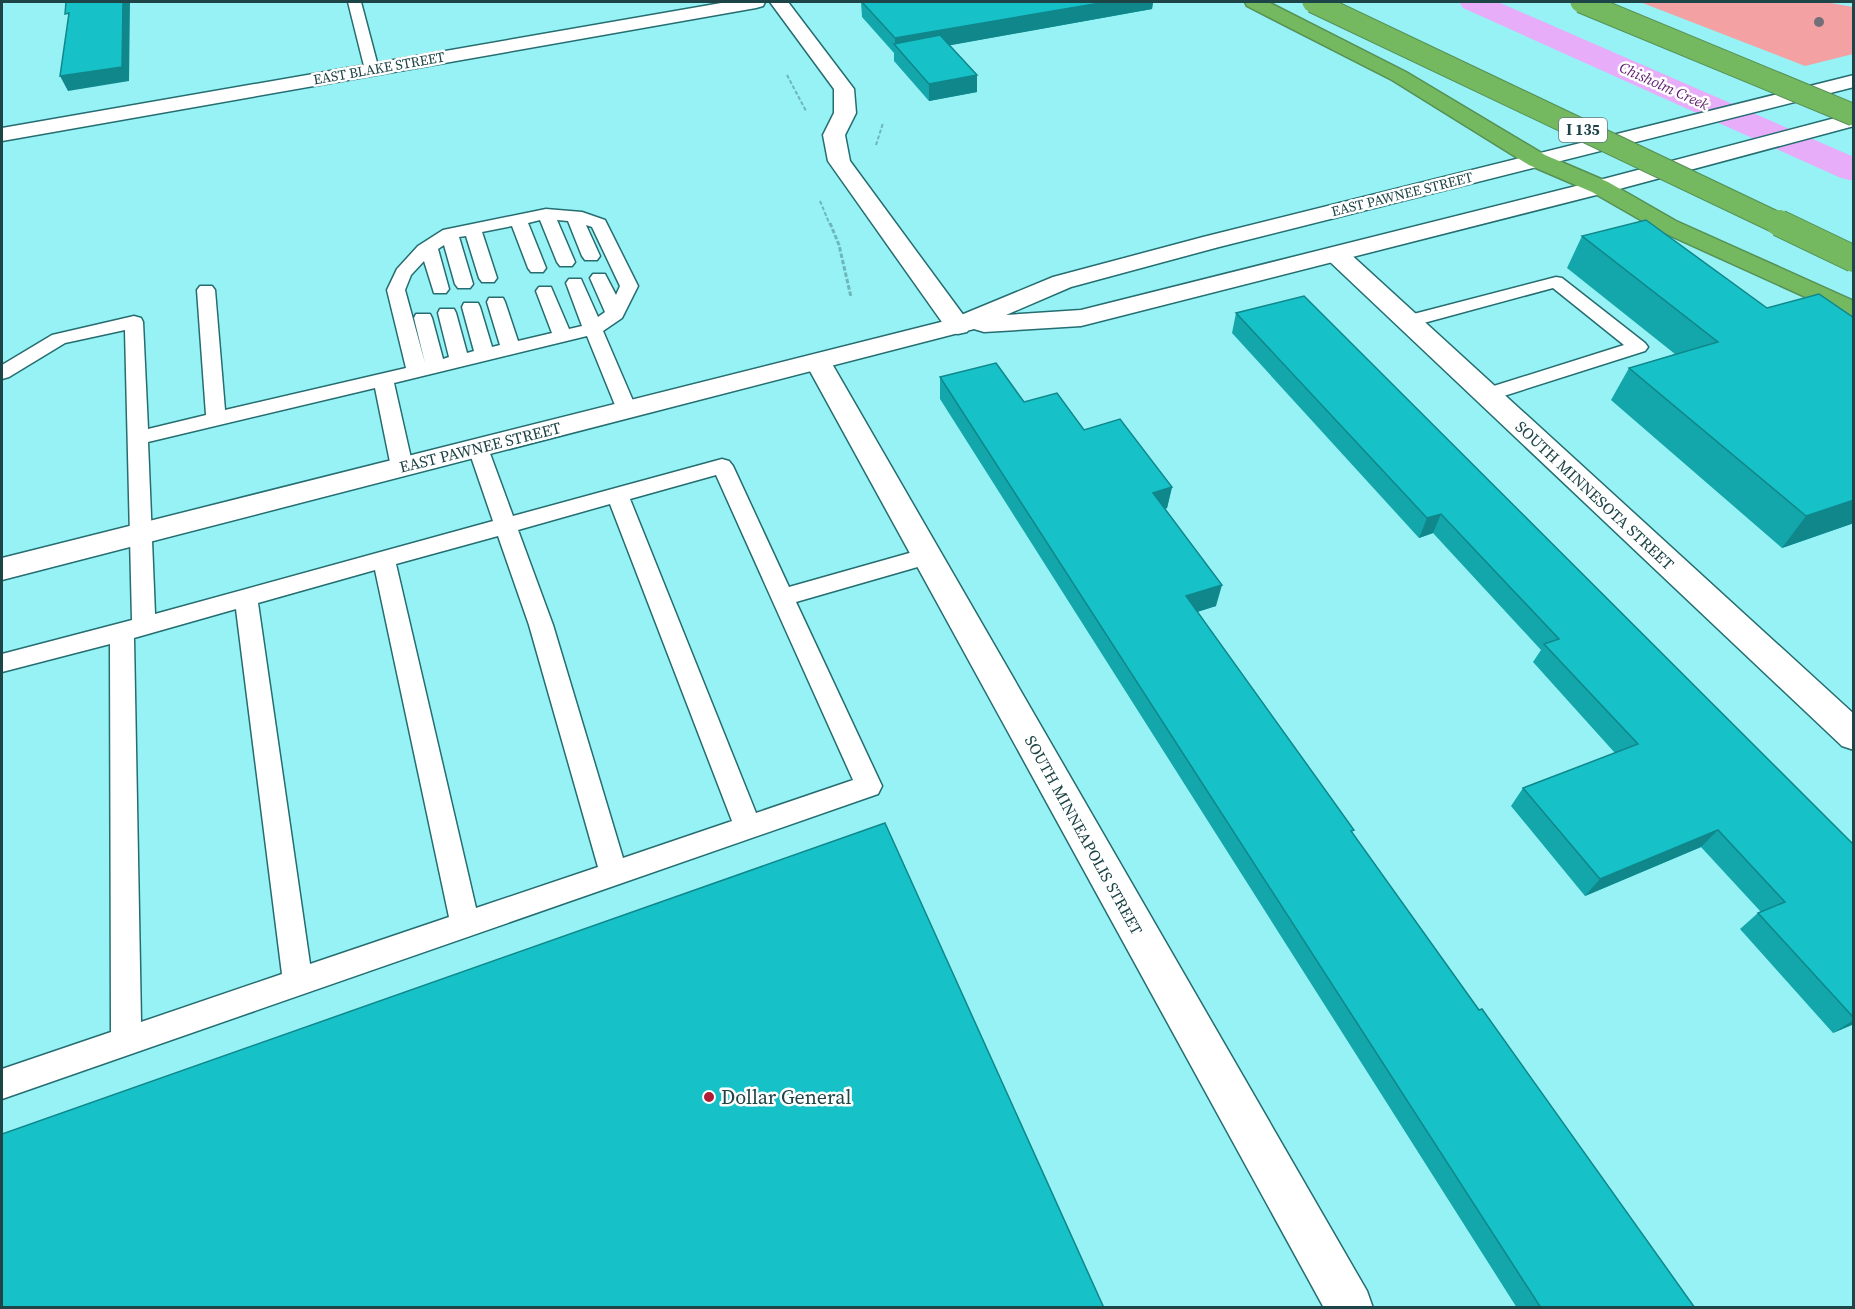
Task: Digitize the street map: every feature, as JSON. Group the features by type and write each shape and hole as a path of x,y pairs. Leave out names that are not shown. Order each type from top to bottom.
{"highway":[{"path":"1254,2 1399,76 1538,160 1600,187 1668,226 1854,310"},
{"name":"I 135","path":"1313,2 1854,259"},
{"path":"1581,2 1854,115"}],"main road":[{"name":"EAST BLAKE STREET","path":"2,135 756,2"},
{"path":"779,2 844,89 845,113 834,135 839,161 958,326"},
{"name":"EAST PAWNEE STREET","path":"2,569 958,326 1062,282 1854,81"},
{"name":"EAST PAWNEE STREET","path":"958,326 1081,318 1651,174 1854,115"},
{"name":"SOUTH MINNESOTA STREET","path":"1337,255 1854,736"},
{"name":"SOUTH MINNEAPOLIS STREET","path":"818,362 1350,1308"}],"lane":[{"path":"355,2 372,70"},
{"path":"546,214 566,262"},
{"path":"138,438 593,329 615,314 630,286 599,224 574,216 546,214 449,234 429,247 409,267 396,290 426,369"},
{"path":"574,216 591,256"},
{"path":"518,219 537,268"},
{"path":"472,229 488,278"},
{"path":"449,234 464,284"},
{"path":"429,247 440,290"},
{"path":"409,267 416,294"},
{"path":"600,278 615,314"},
{"path":"1409,321 1556,282 1638,347 1488,395"},
{"path":"575,283 627,410"},
{"path":"206,290 216,420"},
{"path":"545,291 563,337"},
{"path":"496,302 511,349"},
{"path":"471,307 485,355"},
{"path":"447,313 460,361"},
{"path":"423,318 426,369"},
{"path":"2,373 59,339 134,322 140,533 133,629 126,1041"},
{"path":"383,380 402,467"},
{"path":"478,448 541,625 614,873"},
{"path":"2,663 384,561 722,466 869,786 2,1084"},
{"path":"618,496 748,827"},
{"path":"783,597 927,556"},
{"path":"384,561 465,924"},
{"path":"246,598 298,982"}],"shaded area":[{"path":"1640,2 1825,2 1853,7 1853,54 1805,66"}],"building":[{"path":"66,2 123,2 122,67 60,76 69,13 65,14"},
{"path":"862,2 1106,2 895,38"},
{"path":"940,35 977,75 929,84 894,44"},
{"path":"1646,220 1767,308 1819,294 1854,318 1854,500 1806,516 1629,368 1718,342 1582,236"},
{"path":"1304,296 1854,845 1854,1018 1758,913 1785,902 1718,830 1600,879 1523,788 1638,744 1544,644 1559,639 1441,514 1427,518 1236,313"},
{"path":"996,363 1024,402 1057,393 1084,430 1120,419 1172,487 1153,493 1222,585 1186,596 1354,830 1351,831 1479,1010 1482,1009 1695,1308 1541,1308 940,377"},
{"path":"885,823 1104,1308 2,1308 2,1134"}],"waterway":[{"name":"Chisholm Creek","path":"1474,2 1854,170"}],"place":[{"name":"Dollar General","path":"709,1097"}]}
